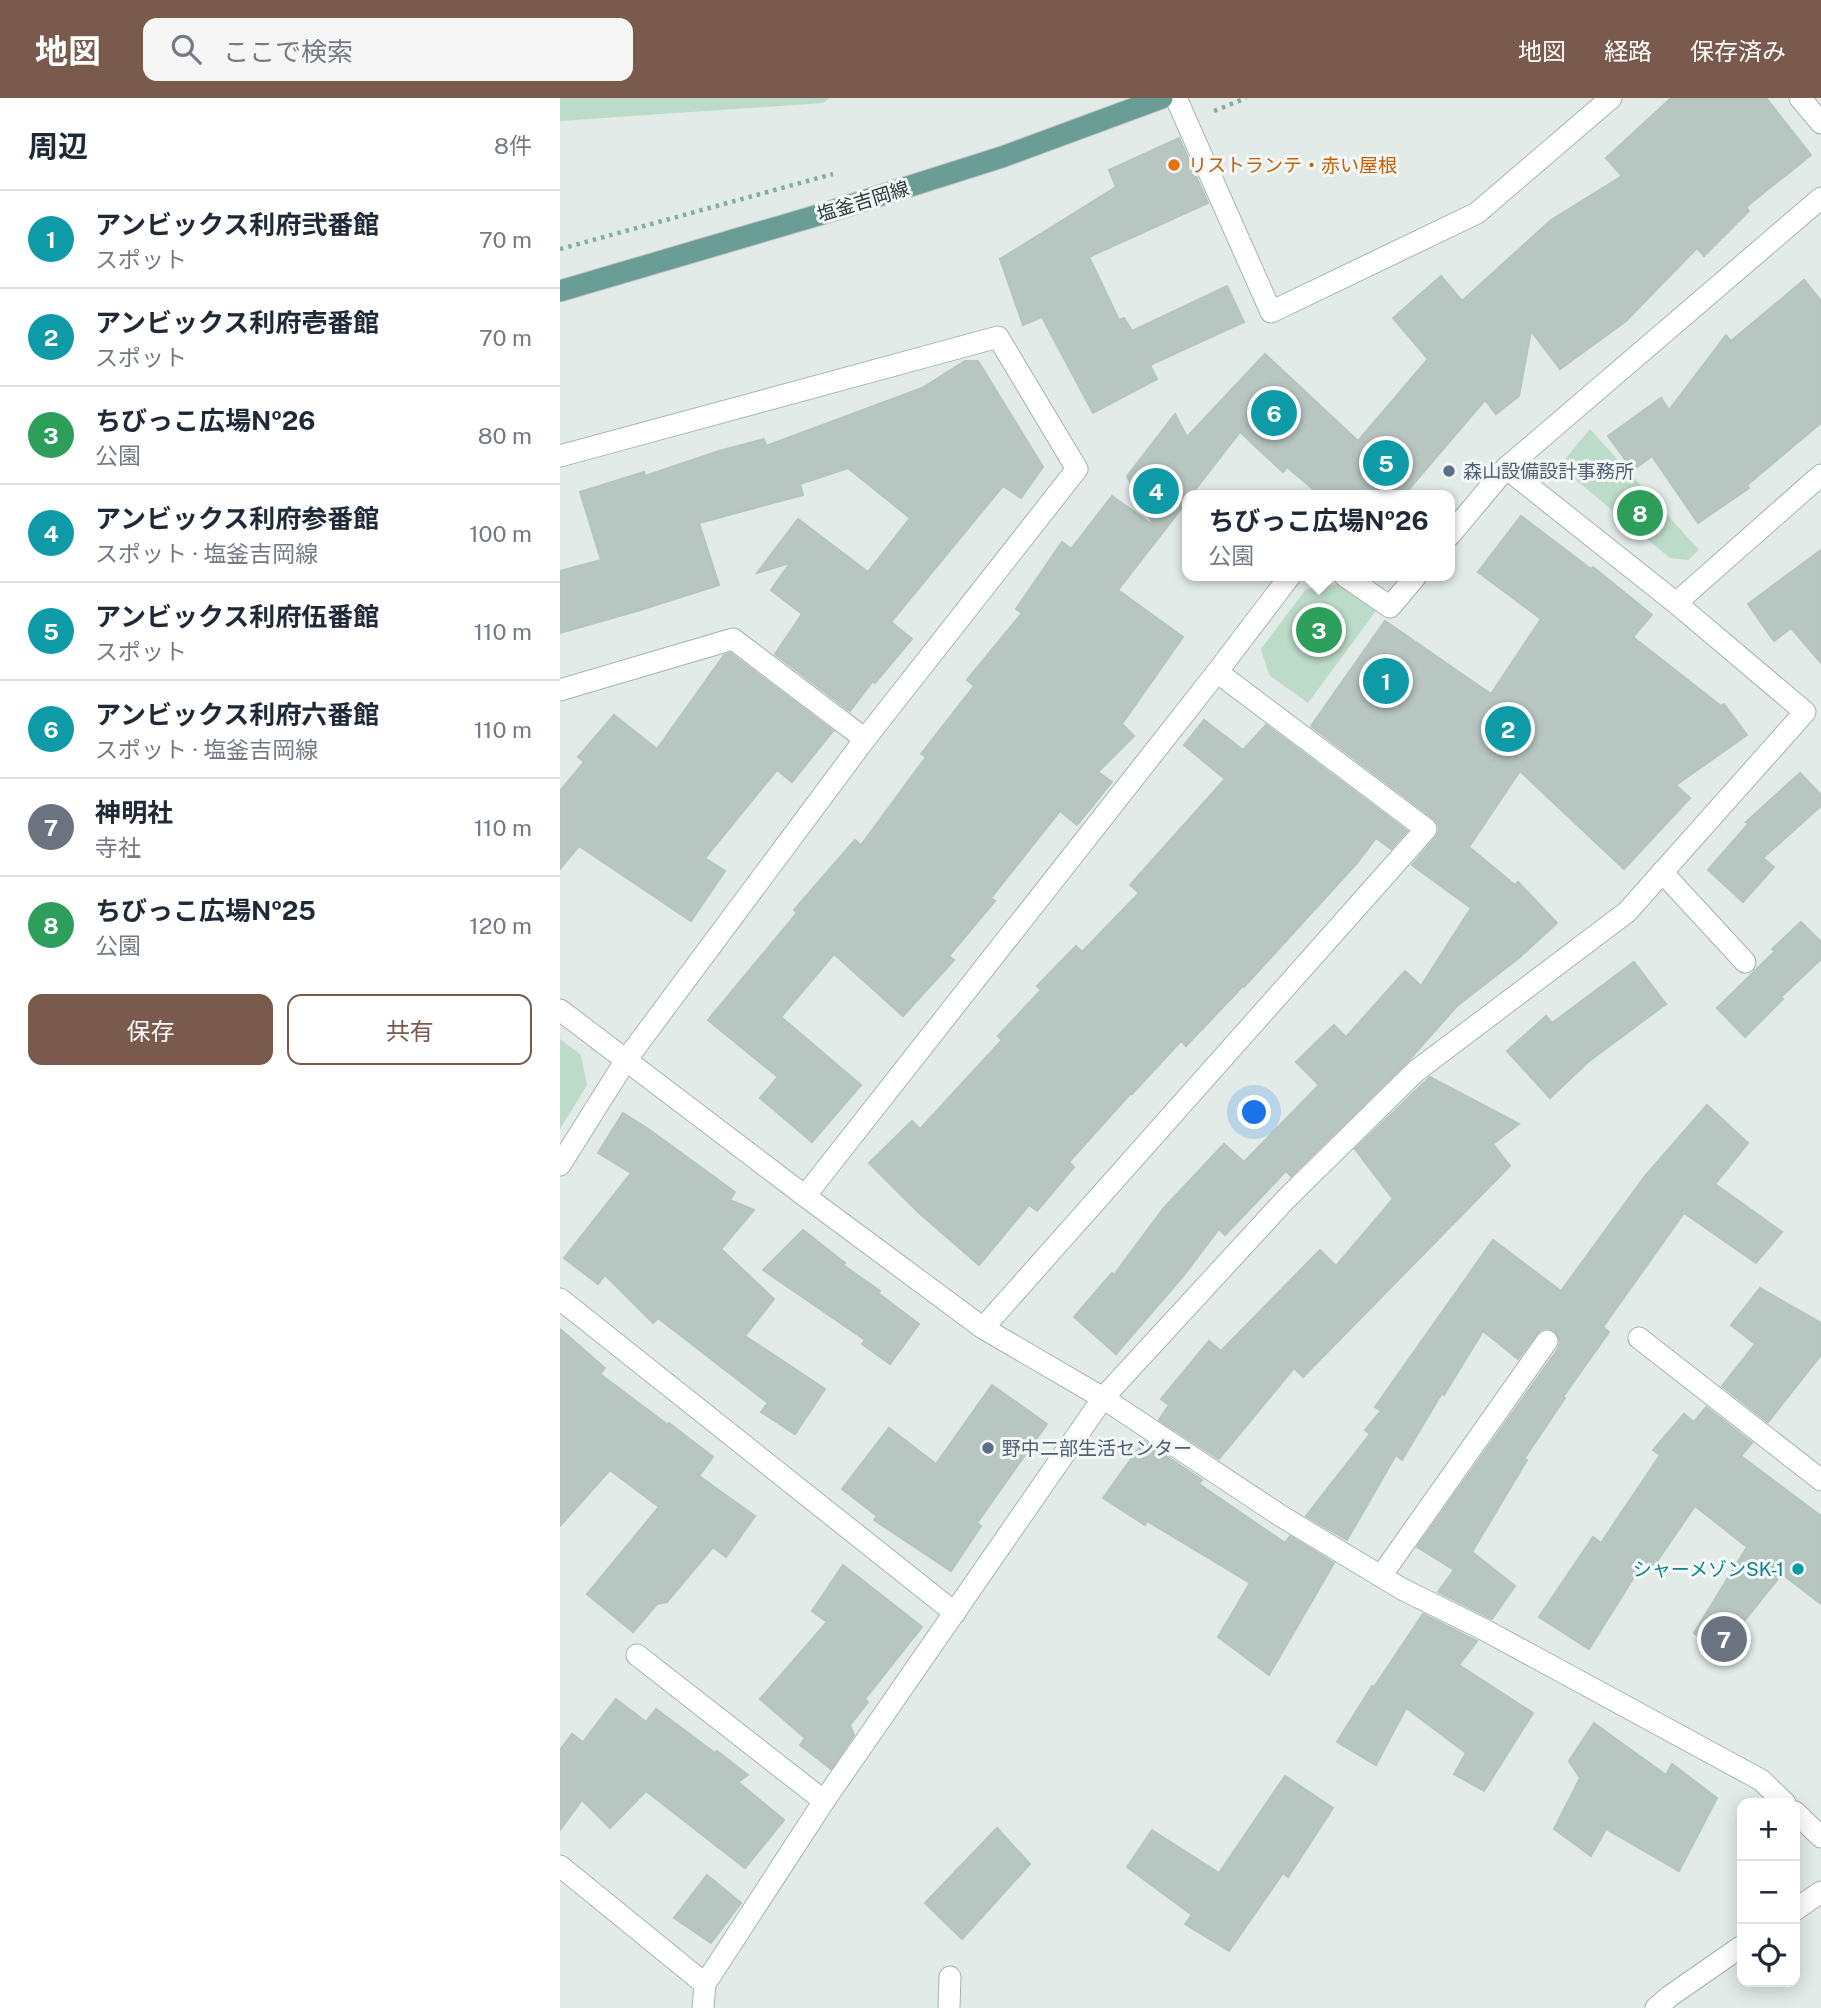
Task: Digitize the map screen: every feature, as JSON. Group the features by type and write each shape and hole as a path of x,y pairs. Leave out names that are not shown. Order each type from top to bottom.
{"main road":[{"name":"塩釜吉岡線","path":"560,291 1002,158 1162,98"}],"street":[{"path":"1176,98 1271,312 1477,213 1611,98"},
{"path":"1800,98 1821,123"},
{"path":"1455,529 1506,468 1821,198"},
{"path":"560,456 999,337 1076,469 864,738 626,1060 560,1165"},
{"path":"703,2008 705,1984 824,1801 1103,1398 1286,1199 1416,1072 1627,912 1662,872 1813,719 1676,603 1506,468"},
{"path":"1676,603 1821,475"},
{"path":"805,1196 1286,581"},
{"path":"1352,581 1390,607 1412,581"},
{"path":"560,690 733,639 864,738"},
{"path":"983,1328 1426,829 1217,672"},
{"path":"1662,872 1745,962"},
{"path":"560,1010 983,1328 1103,1398 1281,1516 1381,1576 1761,1780 1780,1798"},
{"path":"560,1299 956,1613"},
{"path":"1639,1338 1821,1480"},
{"path":"1381,1576 1546,1341"},
{"path":"637,1655 824,1801"},
{"path":"1800,1817 1821,1837"},
{"path":"560,1866 705,1984"},
{"path":"1800,1907 1821,1892"},
{"path":"1656,2008 1737,1949"},
{"path":"949,2008 950,1977"}],"path":[{"path":"560,248 844,171"}],"green space":[{"path":"560,98 830,98 823,103 560,121"},
{"path":"1590,429 1699,550 1688,560 1670,558 1571,476 1566,458"},
{"path":"1340,584 1376,611 1308,703 1269,675 1261,649 1306,589"},
{"path":"560,1039 581,1055 587,1085 560,1129"}],"building":[{"path":"1671,98 1766,98 1811,155 1746,207 1749,211 1704,256 1697,248 1626,321 1560,369 1531,331 1519,396 1496,414 1485,400 1408,490 1314,490 1287,467 1283,472 1240,432 1195,490 1182,490 1182,508 1118,590 1183,637 1122,724 1134,736 1098,772 1112,782 1077,825 1060,811 991,898 995,901 949,956 954,960 903,1016 834,954 781,1017 861,1085 812,1142 760,1098 778,1077 708,1020 797,913 794,910 855,840 861,845 926,757 921,754 974,686 967,680 1022,613 1016,609 1062,542 1071,549 1112,496 1154,526 1127,476 1175,414 1187,437 1265,354 1358,441 1428,359 1393,318 1441,276 1462,301 1551,220 1622,176 1606,158"},
{"path":"1179,138 1208,203 1089,257 1119,320 1124,318 1132,331 1227,286 1244,322 1150,365 1157,379 1093,413 1042,317 1023,325 1000,259 1116,187 1109,170"},
{"path":"1804,280 1821,301 1821,423 1747,485 1749,488 1698,523 1652,456 1633,470 1608,436 1661,398 1669,410 1726,335 1731,341"},
{"path":"965,361 978,361 1043,467 1021,498 1003,486 891,622 912,639 875,683 873,681 850,711 775,654 802,614 771,590 790,563 757,573 798,519 868,572 910,518 848,468 800,484 803,495 699,523 719,585 560,633 560,571 601,560 580,492 644,472 645,476 764,439 766,446 922,388"},
{"path":"1521,516 1591,569 1593,567 1652,615 1633,637 1721,706 1724,704 1747,735 1676,785 1690,798 1624,869 1520,771 1469,847 1515,885 1518,882 1557,923 1520,957 1457,1006 1409,1060 1291,1176 1286,1171 1225,1235 1219,1229 1184,1275 1116,1354 1074,1317 1112,1273 1114,1275 1163,1209 1224,1144 1244,1162 1319,1085 1296,1062 1334,1025 1346,1037 1405,971 1421,986 1471,908 1412,865 1439,831 1434,819 1311,726 1385,621 1491,694 1541,619 1478,572"},
{"path":"1821,550 1821,663 1791,628 1774,641 1748,604"},
{"path":"730,653 833,731 792,782 777,770 705,858 725,871 691,921 579,846 560,869 560,791 584,762 578,757 614,715 657,749 724,655"},
{"path":"1204,720 1243,750 1266,725 1407,831 1391,849 1376,838 1357,863 1244,987 1186,1046 1181,1041 1131,1093 1069,1162 1074,1167 1037,1211 1029,1205 979,1265 918,1212 869,1163 912,1121 920,1129 1002,1040 998,1036 1041,990 1037,986 1076,946 1082,952 1139,893 1130,885 1225,779 1184,745"},
{"path":"1800,773 1821,795 1821,806 1763,858 1774,867 1743,902 1708,870 1749,823 1746,822"},
{"path":"1801,922 1821,942 1821,959 1781,997 1783,999 1745,1037 1717,1008"},
{"path":"1634,962 1666,1004 1588,1062 1550,1098 1507,1051 1546,1016 1552,1023"},
{"path":"1430,1077 1519,1124 1493,1144 1510,1166 1303,1377 1294,1368 1219,1459 1159,1420 1169,1405 1161,1399 1209,1341 1221,1351 1320,1250 1336,1266 1393,1199 1355,1149"},
{"path":"1707,1105 1748,1143 1715,1184 1782,1232 1756,1263 1684,1213 1603,1327 1609,1332 1524,1459 1527,1460 1472,1552 1515,1586 1492,1619 1438,1592 1454,1570 1417,1547 1558,1349 1559,1336 1554,1330 1541,1329 1518,1359 1483,1331 1402,1460 1396,1455 1347,1540 1306,1516 1370,1434 1365,1430 1381,1411 1375,1407 1493,1240 1561,1291 1645,1176"},
{"path":"623,1113 735,1192 730,1200 754,1210 721,1249 774,1299 745,1336 825,1389 795,1434 761,1412 768,1403 658,1318 653,1323 605,1275 598,1284 564,1258 631,1173 598,1153"},
{"path":"803,1230 919,1324 890,1364 862,1344 865,1340 763,1270"},
{"path":"1760,1288 1821,1323 1821,1355 1768,1422 1722,1386 1755,1344 1731,1325"},
{"path":"560,1329 605,1368 600,1374 713,1457 699,1476 755,1516 726,1557 713,1547 667,1602 657,1604 633,1632 587,1594 659,1507 610,1470 560,1526"},
{"path":"992,1385 1047,1424 977,1523 981,1526 951,1571 874,1520 877,1516 842,1489 889,1428 936,1464"},
{"path":"1706,1407 1752,1443 1741,1456 1821,1516 1821,1604 1782,1574 1719,1652 1694,1633 1747,1547 1695,1506 1653,1567 1644,1561 1589,1649 1539,1617 1593,1537 1601,1543 1660,1455 1653,1450 1684,1414 1694,1422"},
{"path":"1144,1441 1202,1480 1199,1484 1285,1543 1290,1536 1334,1563 1269,1675 1218,1637 1250,1583 1147,1521 1145,1525 1103,1498"},
{"path":"843,1565 922,1627 865,1699 868,1702 850,1725 854,1735 831,1769 800,1745 805,1738 760,1699 827,1622 812,1611"},
{"path":"1423,1614 1477,1641 1459,1665 1533,1713 1484,1791 1454,1774 1466,1753 1406,1708 1376,1765 1337,1742 1372,1686 1374,1687"},
{"path":"616,1699 646,1722 656,1709 715,1753 717,1751 748,1775 738,1782 784,1820 745,1868 646,1791 610,1828 582,1800 560,1830 560,1750 572,1734 583,1742"},
{"path":"1594,1723 1666,1775 1672,1764 1717,1798 1679,1871 1606,1829 1591,1856 1554,1829 1580,1778 1569,1761"},
{"path":"1285,1776 1333,1808 1288,1877 1283,1873 1229,1951 1185,1924 1192,1915 1127,1867 1152,1830 1219,1873"},
{"path":"997,1828 1030,1864 962,1939 925,1903"},
{"path":"707,1875 741,1903 711,1943 674,1918"}],"place":[{"name":"リストランテ・赤い屋根","path":"1174,165"},
{"name":"アンビックス利府六番館","path":"1274,413"},
{"name":"アンビックス利府伍番館","path":"1386,463"},
{"name":"森山設備設計事務所","path":"1449,471"},
{"name":"アンビックス利府参番館","path":"1156,491"},
{"name":"ちびっこ広場№25","path":"1640,513"},
{"name":"ちびっこ広場№26","path":"1319,630"},
{"name":"アンビックス利府弐番館","path":"1386,681"},
{"name":"アンビックス利府壱番館","path":"1508,729"},
{"name":"野中二部生活センター","path":"988,1448"},
{"name":"シャーメゾンSK-1","path":"1798,1569"},
{"name":"神明社","path":"1724,1639"}]}
